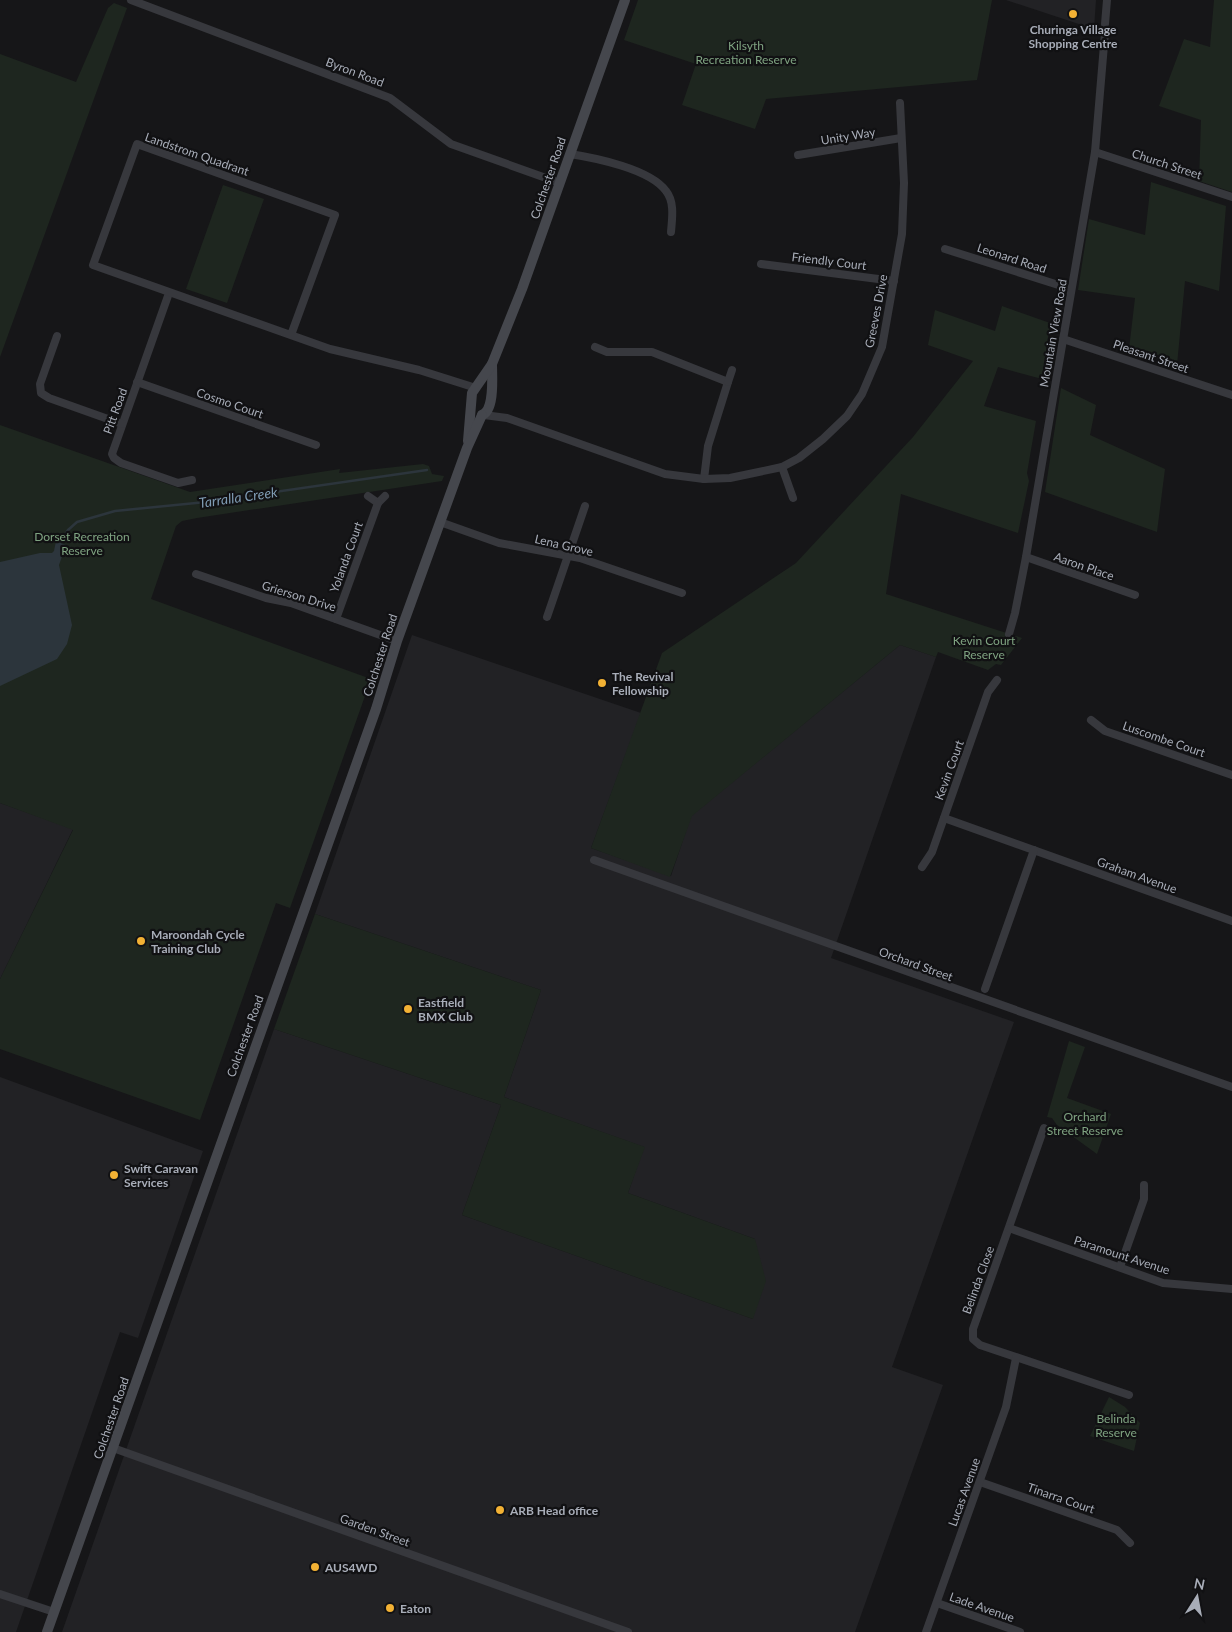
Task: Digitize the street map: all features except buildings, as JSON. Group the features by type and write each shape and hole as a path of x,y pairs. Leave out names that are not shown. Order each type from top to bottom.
{"main road":[{"name":"Colchester Road","path":"467,448 475,391 492,364 560,183 625,0"},
{"name":"Colchester Road","path":"46,1632 376,709 396,641 467,448 490,400 492,364"},
{"path":"475,391 485,389 490,400"},
{"path":"472,409 483,415"}],"street":[{"name":"Byron Road","path":"131,0 390,98 451,144 560,183"},
{"path":"1105,24 1107,0"},
{"name":"Mountain View Road","path":"1009,634 1026,557 1095,152 1105,33"},
{"name":"Greeves Drive","path":"483,415 508,418 665,474 704,479 730,478 782,467 799,458 823,439 847,416 862,394 882,347 902,234 904,183 900,103"},
{"name":"Unity Way","path":"798,155 901,138"},
{"name":"Landstrom Quadrant","path":"291,335 335,214 136,144 93,265 330,349 419,370 475,391"},
{"name":"Church Street","path":"1095,152 1232,197"},
{"path":"570,154 604,161 644,175 658,183 667,192 670,200 671,232"},
{"name":"Leonard Road","path":"945,249 1071,288"},
{"name":"Friendly Court","path":"761,264 894,281"},
{"name":"Pitt Road","path":"168,293 113,450 114,458 117,461 178,483 192,480"},
{"path":"57,336 40,384 41,393 49,398 122,424"},
{"name":"Pleasant Street","path":"1063,339 1232,395"},
{"path":"594,347 607,352 652,352 728,382"},
{"path":"704,479 708,446 732,370"},
{"name":"Cosmo Court","path":"137,382 316,445"},
{"name":"Greeves Drive","path":"490,400 508,418"},
{"path":"782,467 793,498"},
{"path":"368,496 378,503"},
{"name":"Yolanda Court","path":"336,619 378,503 385,496"},
{"path":"547,617 585,506"},
{"name":"Lena Grove","path":"440,522 500,543 568,555 682,593"},
{"name":"Aaron Place","path":"1026,557 1135,596"},
{"name":"Grierson Drive","path":"196,574 336,619 396,641"},
{"name":"Kevin Court","path":"922,867 932,852 988,692 997,680"},
{"name":"Luscombe Court","path":"1090,720 1105,731 1232,775"},
{"name":"Graham Avenue","path":"944,818 1232,921"},
{"path":"985,989 1034,850"},
{"name":"Orchard Street","path":"594,860 1232,1087"},
{"name":"Belinda Close","path":"1044,1128 972,1334 973,1339 980,1345 1016,1358 1129,1395"},
{"path":"1120,1267 1144,1199 1144,1184"},
{"name":"Paramount Avenue","path":"1009,1228 1167,1284 1232,1289"},
{"name":"Lucas Avenue","path":"926,1632 1006,1408 1016,1358"},
{"name":"Garden Street","path":"113,1448 628,1632"},
{"name":"Tinarra Court","path":"980,1482 1117,1530 1130,1543"},
{"path":"0,1594 54,1612"},
{"name":"Lade Avenue","path":"937,1603 1020,1632"}],"shaded area":[{"name":"Churinga Village Shopping Centre","path":"1006,0 1096,0 1094,29"},
{"path":"56,541 66,545 59,565 72,625 67,644 57,659 0,686 0,562 40,553 52,553"},
{"path":"412,635 641,713 591,848 671,876 691,816 900,645 936,657 831,958 1014,1022 892,1367 943,1385 855,1632 62,1632 274,1029 501,1105 462,1215 753,1319 755,1239 628,1193 644,1147 504,1097 541,990 315,914"},
{"path":"0,803 73,829 0,979"},
{"name":"Swift Caravan Services","path":"0,1077 203,1151 138,1338 120,1332 16,1632 0,1632"}],"green space":[{"name":"Kilsyth Recreation Reserve","path":"638,0 992,0 977,80 766,99 755,129 682,105 696,64 624,40"},
{"path":"1214,0 1232,0 1232,192 1199,181 1201,120 1159,106 1184,39 1210,47"},
{"path":"114,3 127,8 0,357 0,54 76,82 108,8"},
{"path":"1151,182 1226,206 1219,291 1185,281 1177,365 1129,349 1135,298 1078,290 1089,219 1145,235"},
{"path":"223,185 264,199 227,303 186,289"},
{"name":"Kevin Court Reserve","path":"1002,306 1050,323 1042,379 998,367 984,406 1036,421 1027,473 1029,481 1018,533 901,494 886,594 1022,638 1001,665 996,664 988,670 938,652 936,657 900,645 692,816 670,877 591,848 662,653 796,563 913,437 973,361 928,345 935,310 995,331"},
{"path":"1061,388 1096,405 1090,435 1165,469 1157,532 1045,492"},
{"name":"Dorset Recreation Reserve","path":"0,425 190,492 340,469 339,473 423,464 429,466 432,474 444,476 442,481 197,518 182,521 176,526 151,599 371,679 290,908 276,903 200,1120 0,1049 0,979 73,830 0,803"},
{"path":"315,914 541,990 504,1097 645,1147 628,1193 755,1239 766,1281 753,1319 462,1215 501,1105 274,1029"},
{"name":"Orchard Street Reserve","path":"1069,1041 1085,1047 1067,1098 1111,1114 1097,1154 1057,1125 1052,1118 1047,1117"},
{"name":"Belinda Reserve","path":"1109,1397 1125,1407 1140,1423 1134,1451 1090,1436"}],"waterway":[{"name":"Tarralla Creek","path":"60,543 68,530 77,522 115,511 206,502 427,470"}],"place":[{"name":"Churinga Village Shopping Centre","path":"1073,14"},
{"name":"The Revival Fellowship","path":"602,683"},
{"name":"Maroondah Cycle Training Club","path":"141,941"},
{"name":"Eastfield BMX Club","path":"408,1009"},
{"name":"Swift Caravan Services","path":"114,1175"},
{"name":"ARB Head office","path":"500,1510"},
{"name":"AUS4WD","path":"315,1567"},
{"name":"Eaton","path":"390,1608"}]}
